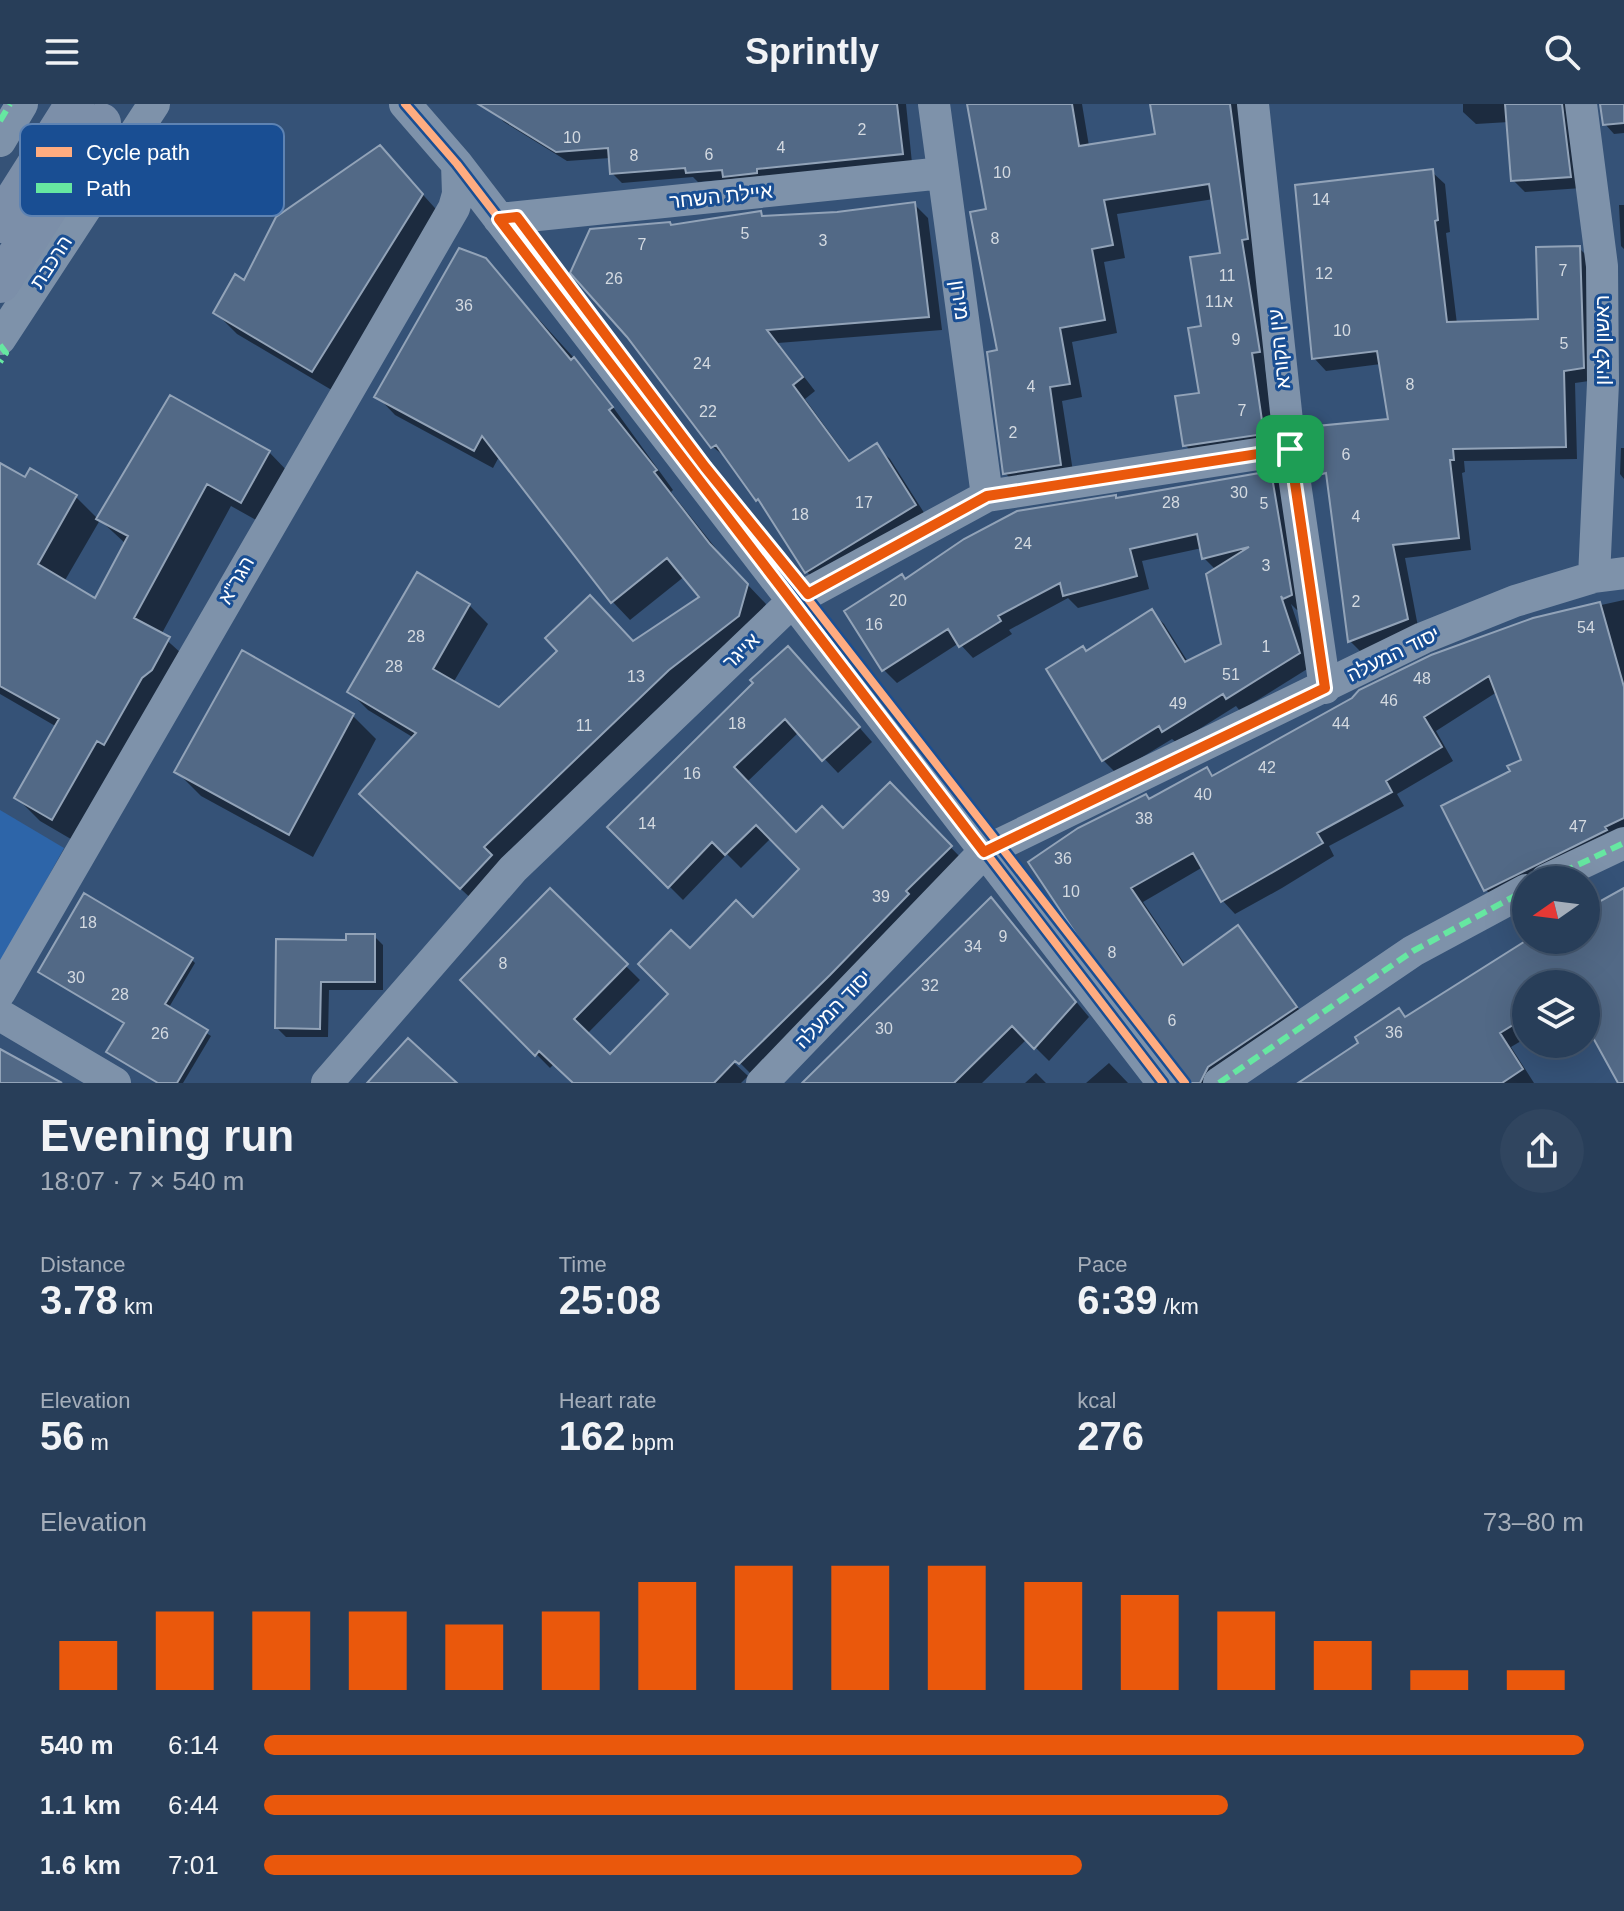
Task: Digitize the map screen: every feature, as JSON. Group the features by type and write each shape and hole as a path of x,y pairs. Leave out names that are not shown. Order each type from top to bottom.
{"main road":[{"path":"0,223 20,198"},
{"path":"0,283 34,216"}],"street":[{"path":"0,141 22,104"},
{"name":"הרכבת","path":"141,124 154,104"},
{"path":"405,104 457,164 1163,1083"},
{"name":"מירון","path":"934,104 987,496"},
{"name":"עין הקורא","path":"1253,104 1290,449 1325,688"},
{"name":"ראשון לציון","path":"1581,104 1614,383 1609,575"},
{"name":"הגר\"א","path":"0,992 454,208 458,194 457,164"},
{"name":"איילת השחר","path":"499,219 943,173"},
{"name":"הרכבת","path":"0,339 81,216"},
{"name":"אייגר","path":"327,1083 513,869 792,602 987,496 1290,449"},
{"name":"יסוד המעלה","path":"762,1083 984,852 1423,638 1515,601 1609,575"},
{"path":"1576,866 1624,843"},
{"path":"1219,1083 1413,951 1512,898"},
{"path":"0,1015 115,1083"}],"shaded area":[{"path":"0,810 64,848 0,965"}],"building":[{"path":"478,104 897,104 903,154 757,169 757,173 723,177 722,170 686,173 685,168 610,174 608,148 556,152"},
{"path":"967,104 1072,104 1079,146 1155,134 1150,104 1230,104 1248,239 1242,240 1260,352 1252,353 1264,434 1183,446 1175,396 1199,393 1188,328 1201,326 1190,257 1220,253 1209,184 1104,200 1113,245 1092,249 1105,320 1060,328 1070,384 1050,387 1061,465 1003,474 987,352 997,350 970,212 986,209"},
{"path":"1505,104 1562,104 1571,177 1511,181"},
{"path":"1600,104 1624,104 1624,123 1603,125"},
{"path":"380,145 423,194 312,372 213,313 235,274 244,280 276,217 284,216 284,211"},
{"path":"1433,169 1438,220 1435,221 1447,322 1538,319 1536,247 1580,246 1584,368 1564,371 1566,447 1453,449 1454,460 1450,460 1459,538 1393,545 1408,619 1348,642 1317,426 1388,419 1377,351 1312,359 1295,185"},
{"path":"915,202 929,317 767,330 803,377 793,385 849,461 877,443 916,505 805,573 758,499 756,501 716,445 711,448 627,337 570,273 590,229 670,222 671,225 761,211 762,216 837,212"},
{"path":"459,248 486,258 571,360 574,357 613,407 609,410 657,470 654,472 710,544 748,584 739,616 669,670 484,847 492,855 460,889 359,794 416,733 347,692 417,572 470,604 433,669 499,707 557,651 545,638 590,595 633,641 699,597 667,558 611,603 482,436 474,451 374,397"},
{"path":"170,395 270,451 241,503 207,484 134,618 170,637 152,670 142,678 104,745 97,741 52,820 14,798 59,719 0,686 0,463 25,477 30,468 77,495 38,564 95,598 128,536 96,519"},
{"path":"1271,471 1292,595 1283,599 1281,596 1300,653 1226,699 1223,694 1162,732 1159,726 1102,761 1046,669 1083,646 1086,651 1152,609 1185,662 1221,644 1206,574 1249,547 1202,559 1197,534 1130,549 1137,576 1063,596 1060,583 998,616 1001,621 959,647 948,629 882,671 844,611 902,574 905,579 964,539 1017,511 1116,495 1116,498"},
{"path":"1600,602 1624,687 1624,818 1605,827 1607,830 1534,866 1512,866 1512,877 1484,891 1441,806 1510,771 1507,766 1521,760 1489,676 1424,717 1442,747 1386,781 1392,792 1317,833 1323,843 1221,902 1193,853 1131,888 1183,965 1238,925 1297,1007 1208,1067 1200,1083 1188,1083 1104,971 1102,973 1028,862 1078,828 1146,794 1149,799 1207,767 1212,776 1352,698 1359,690 1431,655 1533,618"},
{"path":"788,646 860,727 822,761 785,719 734,767 796,832 822,806 843,828 890,782 952,846 906,891 909,894 830,975 739,1064 735,1061 714,1083 573,1083 539,1051 535,1056 460,980 550,888 628,964 574,1019 610,1054 668,994 638,964 671,930 690,948 736,900 753,917 799,869 756,825 725,855 712,842 668,888 607,827 753,683 750,680"},
{"path":"242,650 354,714 289,835 174,772"},
{"path":"1624,888 1624,1083 1618,1083 1600,1050 1600,970 1512,970 1512,1026 1500,1033 1512,1052 1512,1058 1516,1058 1523,1069 1502,1083 1298,1083 1358,1043 1355,1037 1399,1008 1405,1017 1512,949 1512,954 1600,954 1600,901"},
{"path":"84,893 193,958 165,1004 208,1030 177,1083 158,1083 106,1052 124,1023 38,972"},
{"path":"991,897 1076,1002 1034,1049 1012,1026 954,1083 802,1083"},
{"path":"346,934 375,934 375,982 321,982 320,1029 275,1028 276,939 346,940"},
{"path":"408,1038 457,1083 367,1083"},
{"path":"0,1049 62,1083 0,1083"}],"marked path":[{"path":"0,121 10,104"},
{"path":"0,345 6,353 0,362"},
{"path":"1576,866 1624,843"},
{"path":"1219,1083 1413,951 1512,898"}],"cycle path":[{"path":"405,104 457,164 1163,1083"},
{"path":"517,217 654,399"},
{"path":"702,463 1185,1083"}],"route":[{"path":"517,217 705,467 808,594 987,496 1290,449 1325,688 984,852 499,219 517,217"}]}
